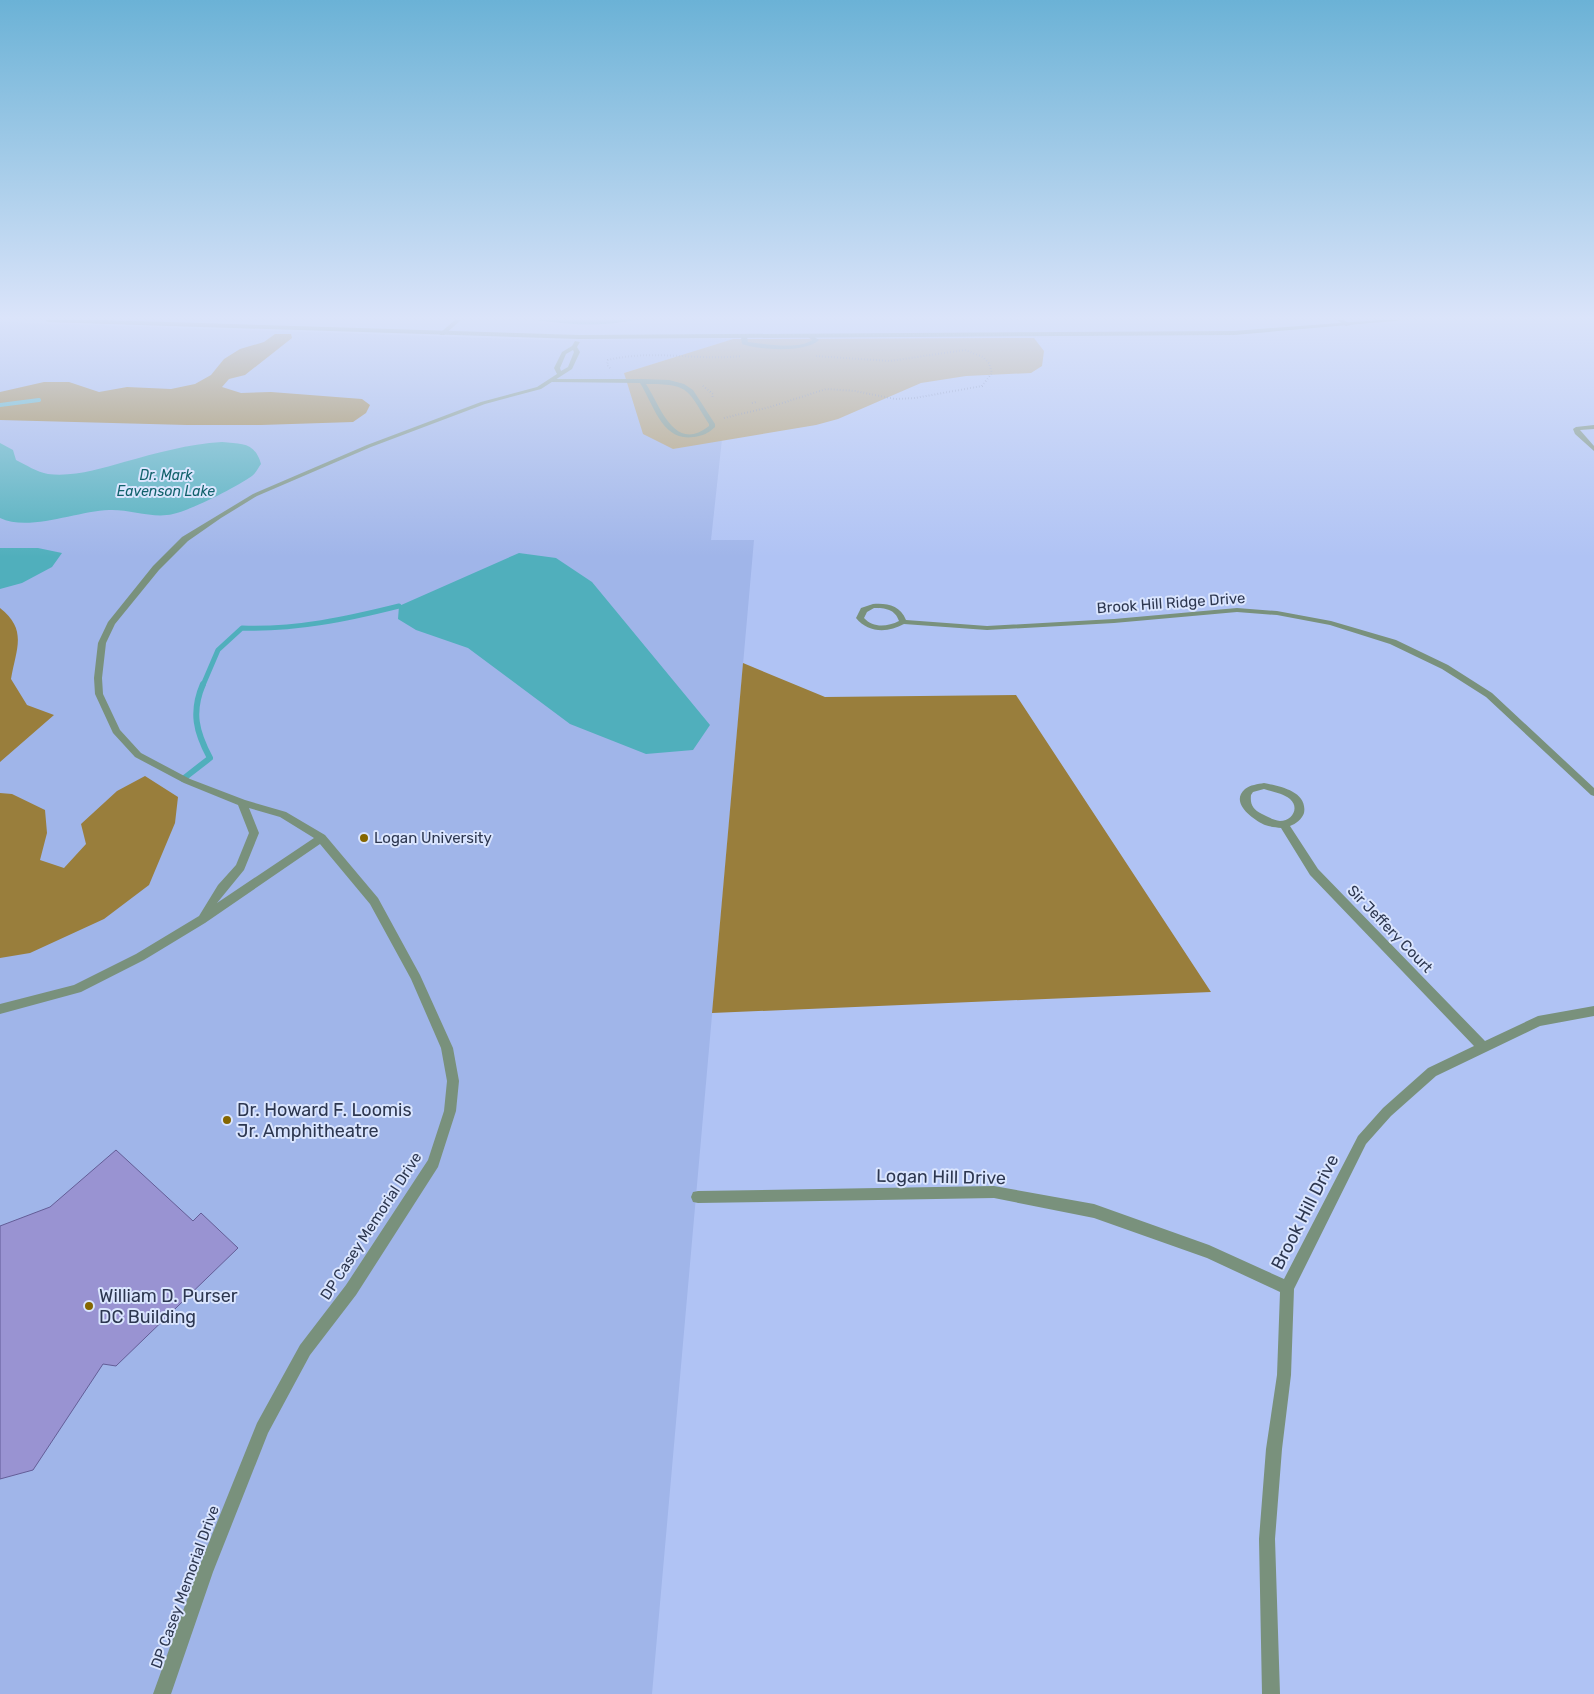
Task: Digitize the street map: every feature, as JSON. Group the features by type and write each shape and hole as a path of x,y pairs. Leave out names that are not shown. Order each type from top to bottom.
{"street":[{"name":"DP Casey Memorial Drive","path":"162,1694 206,1572 262,1428 305,1350 351,1290 433,1163 450,1111 453,1081 447,1048 416,978 374,902 321,838 283,814 242,803 187,781 138,755 116,731 99,694 98,678 102,643 111,624 156,568 185,540 255,495 336,459 439,418 498,399"},
{"path":"653,399 669,427 680,435 693,435 712,427 696,399"},
{"path":"1594,427 1576,429 1594,449"},
{"name":"Brook Hill Ridge Drive","path":"903,622 897,610 886,606 867,608 861,614 863,622 879,628 892,627 903,622 987,628 1244,610 1276,613 1331,623 1393,642 1470,681 1489,695 1594,794"},
{"path":"1264,786 1273,787 1281,789 1295,798 1299,804 1300,815 1291,823 1284,824 1266,821 1251,811 1245,799 1250,790 1264,786"},
{"path":"201,920 222,888 240,867 254,833 242,803"},
{"name":"Sir Jeffery Court","path":"1284,824 1314,872 1484,1048"},
{"path":"0,1009 77,989 140,957 201,920 321,838"},
{"name":"Brook Hill Drive","path":"1271,1694 1268,1539 1274,1449 1284,1374 1287,1288 1362,1140 1387,1112 1432,1072 1538,1021 1594,1011"},
{"name":"Logan Hill Drive","path":"698,1197 994,1192 1094,1211 1209,1252 1287,1288"}],"path":[{"path":"698,402 712,399"},
{"path":"712,427 723,418 795,399"},
{"path":"752,403 756,402"}],"shaded area":[{"name":"Logan University","path":"0,399 641,399 673,449 722,439 711,540 754,540 652,1694 0,1694"},
{"path":"0,399 362,399 370,405 366,413 353,422 187,425 0,420"},
{"path":"632,399 884,399 838,419 816,425 673,449 643,434"},
{"path":"0,608 9,616 17,632 17,649 11,679 27,705 54,715 0,762"},
{"path":"743,663 825,697 1016,695 1211,992 712,1013"},
{"path":"145,776 178,797 175,823 149,885 104,919 30,953 0,958 0,793 12,794 45,810 47,833 40,860 64,868 86,844 81,824 117,791"}],"water":[{"name":"Dr. Mark Eavenson Lake","path":"222,442 242,444 251,448 261,464 253,475 245,481 214,498 181,512 149,515 109,510 25,523 12,522 0,518 0,443 13,450 16,460 40,472 58,475 87,472 173,449"},
{"path":"0,548 38,548 62,553 52,567 22,583 0,589"},
{"path":"519,553 556,558 592,582 710,725 693,750 646,754 570,724 468,648 416,630 398,619 399,606"}],"building":[{"name":"William D. Purser DC Building","path":"116,1150 193,1221 201,1213 238,1248 116,1366 103,1364 33,1470 0,1479 0,1226 50,1207"}],"waterway":[{"path":"0,405 39,400"},
{"path":"203,685 218,650 242,628 282,627 321,623 399,606"},
{"path":"183,779 210,758 198,731 196,713 199,694 203,684"}],"place":[{"name":"Logan University","path":"364,838"},
{"name":"Dr. Howard F. Loomis Jr. Amphitheatre","path":"227,1120"},
{"name":"William D. Purser DC Building","path":"89,1306"}]}
